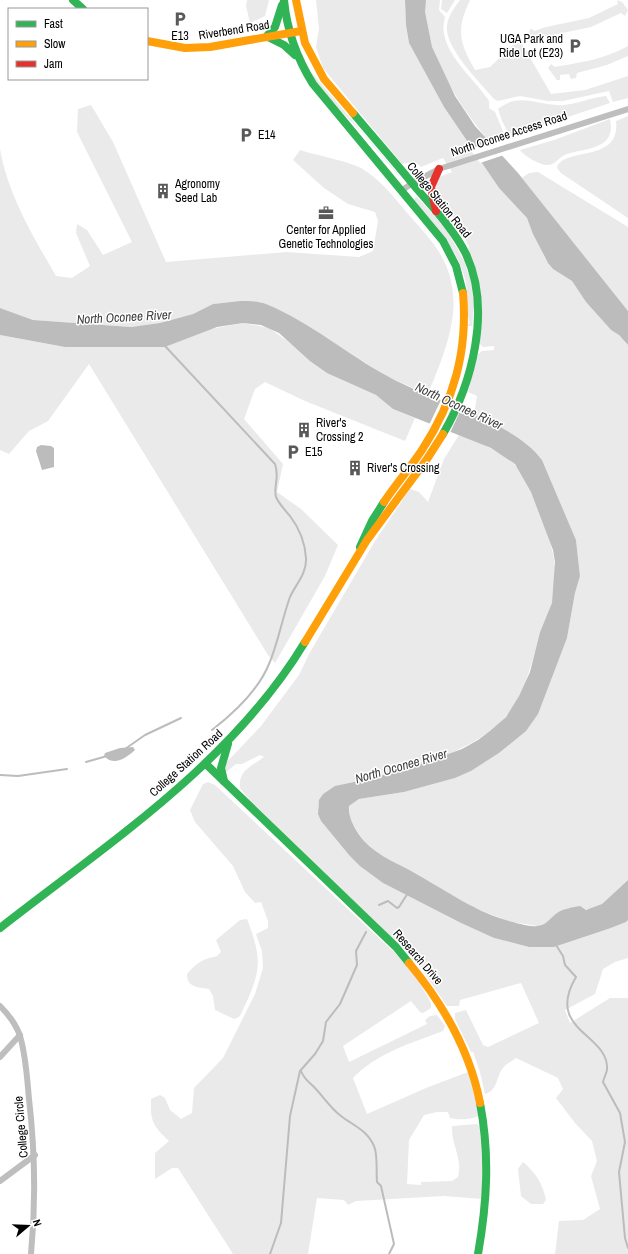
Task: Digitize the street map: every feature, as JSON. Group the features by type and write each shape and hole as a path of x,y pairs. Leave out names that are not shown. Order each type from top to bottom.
{"main road":[{"path":"73,0 82,8"},
{"path":"284,0 275,27 267,37 284,45 297,57"},
{"name":"College Station Road","path":"284,0 288,33 297,57 307,76 320,95 402,191 451,253 460,276 465,303 460,383"},
{"name":"College Station Road","path":"0,928 80,868 206,764 228,743 268,696 286,673 357,555 366,530 427,450 441,417 460,383 476,338 476,289 469,261 462,247 436,212 324,80 310,56 301,31 296,0"},
{"name":"Riverbend Road","path":"148,41 185,48 198,48 301,31"},
{"path":"436,212 431,187 439,169"},
{"path":"224,782 221,768 228,743"},
{"name":"Research Drive","path":"206,764 396,948 422,976 447,1014 456,1031 472,1070 480,1097 487,1139 489,1173 487,1202 478,1254"}],"street":[{"name":"North Oconee Access Road","path":"402,191 411,184 439,169 628,108"},
{"name":"College Circle","path":"0,1006 10,1017 20,1035 27,1078 35,1154 36,1195 31,1254"},
{"path":"0,1057 20,1035"},
{"path":"0,1181 35,1154"}],"shaded area":[{"path":"247,0 269,0 265,16 250,23 246,6"},
{"path":"316,0 405,0 406,25 409,43 444,107 499,188 527,218 545,258 553,269 572,281 586,302 611,330 619,335 628,345 628,880 602,904 589,910 575,907 567,909 557,913 552,920 538,926 511,922 469,906 378,853 364,841 350,818 349,806 359,799 404,792 455,778 471,771 499,753 511,742 546,691 567,638 575,593 580,576 576,540 542,460 536,452 520,439 474,415 477,396 468,392 478,354 482,351 494,350 494,346 483,347 479,343 481,331 481,295 473,260 468,248 469,247 456,221 435,195 434,188 437,187 435,184 439,177 452,172 443,158 421,167 416,163 402,164 323,68 316,47 319,28"},
{"path":"405,0 426,0 425,12 432,47 455,96 475,126 518,173 628,311 628,345 619,335 611,330 586,302 572,281 553,269 548,263 533,234 527,218 499,188 444,107 409,43 406,25"},
{"path":"426,0 440,0 439,10 445,17 443,29 451,51 489,101 489,108 495,112 505,136 489,141 455,94 444,75 428,35 425,17"},
{"path":"442,0 455,0 447,13 441,9"},
{"path":"460,0 470,0 461,28 461,36 475,70 490,67 518,40 517,37 551,94 585,90 628,76 628,98 613,102 609,91 563,101 548,101 520,96 498,101 494,99 464,64 451,44 447,25 452,12"},
{"path":"617,0 622,2 628,10 625,16 621,13 591,27 543,37 537,40 539,43 537,45 529,32 531,28 534,31 589,18 618,4"},
{"path":"628,46 628,56 607,65 577,73 576,78 571,79 569,74 560,75 560,80 557,80 548,68 551,64 555,67 583,62 619,51"},
{"path":"301,52 311,72 398,174 359,129 330,100 313,80 302,60"},
{"path":"606,96 610,103 510,136 502,121 498,109 514,101 522,100 564,105"},
{"path":"91,105 113,142 166,262 287,252 359,257 373,251 378,221 375,212 348,204 324,188 293,160 300,150 355,165 368,172 381,183 425,233 440,253 444,260 452,284 453,316 450,332 446,348 428,394 388,377 313,330 266,304 258,302 240,301 213,304 193,314 160,323 131,327 33,320 0,308 0,149 9,183 22,215 56,276 72,278 90,266 76,233 77,224 87,230 103,255 132,242 77,132 78,109"},
{"path":"628,116 628,218 561,173 557,168 561,161 569,157 601,149 610,143 615,134 616,121"},
{"path":"610,119 611,129 605,142 599,146 567,154 549,165 533,160 520,150 554,140"},
{"path":"538,172 628,227 628,311 522,178 529,173"},
{"path":"416,196 447,230 465,263 471,281 474,306 472,326 468,326 470,322 467,313 466,283 458,259 445,238 414,200"},
{"path":"240,301 263,303 282,311 389,377 493,423 513,434 529,446 542,460 576,540 580,576 575,593 567,638 538,714 526,731 499,753 471,771 455,778 404,792 359,799 349,806 351,820 355,829 370,847 390,860 476,908 500,918 525,925 534,926 543,924 557,913 568,908 580,906 586,910 602,904 628,880 628,920 626,922 554,947 529,947 494,938 461,923 383,883 360,866 349,855 321,821 318,814 319,800 323,794 335,786 377,777 420,764 462,749 478,740 506,717 519,696 530,672 540,632 552,603 555,562 553,550 531,492 515,464 491,448 393,409 376,395 327,373 310,361 279,333 261,325 243,323 217,327 165,347 65,347 0,335 0,308 33,320 131,327 160,323 193,314 213,304"},
{"path":"243,323 269,328 343,380 376,395 393,409 415,418 405,441 305,401 265,382 255,389 244,419 283,464 277,492 301,509 338,545 325,576 275,663 268,655 89,364 48,421 29,431 9,454 0,450 0,335 65,347 165,347 205,330"},
{"path":"459,435 494,450 513,463 526,481 549,537 555,564 553,601 551,609 540,632 528,674 517,700 509,712 500,723 489,732 449,754 377,777 335,787 323,794 318,807 321,821 349,855 383,883 461,923 494,938 529,947 554,947 608,929 628,920 628,958 615,962 603,969 595,994 565,1010 570,1023 610,998 628,998 628,1254 555,1254 559,1221 583,1220 600,1209 591,1176 597,1161 592,1141 575,1123 556,1098 563,1089 558,1078 516,1058 503,1068 495,1087 485,1094 480,1072 473,1052 471,1052 455,1019 455,1013 466,1010 483,1045 488,1047 539,1023 521,983 460,1000 459,1006 447,1006 421,968 402,947 257,809 240,788 241,777 247,769 264,757 260,755 242,764 236,764 225,773 225,764 261,726 299,675 309,654 375,541 410,489 419,492 428,502 444,459"},
{"path":"41,445 51,446 54,448 54,467 42,470 36,451 37,447"},
{"path":"133,747 135,750 120,760 112,761 104,756 105,753 120,748"},
{"path":"208,782 215,785 397,955 417,978 431,1003 431,1008 423,1013 420,1012 411,1001 343,1046 349,1062 427,1024 425,1020 430,1016 437,1015 445,1026 443,1031 384,1055 362,1069 353,1078 367,1114 426,1088 468,1072 478,1109 478,1116 468,1119 450,1118 448,1112 437,1112 424,1115 409,1140 407,1184 421,1185 421,1182 452,1181 458,1177 459,1164 453,1139 452,1126 477,1124 481,1128 485,1165 482,1199 444,1196 356,1201 348,1205 344,1200 317,1198 308,1254 233,1254 178,1168 172,1168 155,1179 155,1153 169,1141 159,1131 154,1123 151,1113 151,1099 160,1095 165,1098 170,1110 181,1119 192,1113 194,1088 223,1058 255,994 263,968 262,951 256,934 268,928 268,921 261,902 255,903 245,892 233,866 195,822 190,810 203,784"},
{"path":"247,919 256,947 258,968 256,978 241,1014 239,1017 234,1019 215,1010 213,996 209,989 197,987 191,984 187,979 187,974 200,962 217,956 221,952 216,940 240,920"},
{"path":"523,1162 535,1174 541,1184 546,1200 543,1204 531,1204 521,1196 518,1169"}],"pier":[{"path":"492,141 504,155 480,163 470,149"},
{"path":"442,398 462,407 450,433 429,425"}],"waterway":[{"path":"165,346 275,464 277,474 275,490 276,497 280,505 297,526 303,542 306,558 305,569 290,597 275,648 264,674 245,701 212,730"},
{"path":"125,749 145,735 181,718"},
{"path":"86,762 107,756"},
{"path":"0,775 18,776 67,769"},
{"path":"379,905 388,901 397,908 408,893"},
{"path":"270,1254 281,1223 290,1116 300,1071 315,1054 323,1041 326,1022 340,1004 357,965 356,951 366,932"},
{"path":"556,945 563,956 565,965 576,977 568,995 568,1009 573,1021 599,1048 605,1058 607,1070 603,1082 620,1113 625,1142 619,1172 625,1238 628,1248"},
{"path":"301,1071 305,1078 333,1109 364,1132 374,1146 377,1182 381,1186 394,1244 389,1254"}],"traffic: fast":[{"path":"73,0 82,8"},
{"path":"284,0 287,22 293,44 313,84 443,241 456,266 463,293"},
{"path":"266,37 275,27 282,5"},
{"path":"268,37 284,45 295,55"},
{"path":"353,113 450,228 466,254 474,276 478,322 475,346 470,370 462,393 443,434"},
{"path":"360,547 372,521 384,502"},
{"path":"0,928 126,832 205,763 242,726 275,686 305,642"},
{"path":"224,781 221,768 228,744"},
{"path":"206,764 396,947 409,963"},
{"path":"478,1254 484,1216 486,1179 485,1141 480,1103"}],"traffic: slow":[{"path":"296,0 305,43 324,79 353,113"},
{"path":"148,41 185,48 210,47 301,31"},
{"path":"384,502 422,450 443,413 461,355 464,314 463,293"},
{"path":"305,642 367,540 427,459 443,434"},
{"path":"409,963 433,995 454,1029 469,1065 480,1103"}],"traffic: jam":[{"path":"436,211 431,187 439,169"}],"place":[{"name":"E13","path":"180,19"},
{"name":"UGA Park and Ride Lot (E23)","path":"575,46"},
{"name":"E14","path":"246,135"},
{"name":"Agronomy Seed Lab","path":"163,191"},
{"name":"Center for Applied Genetic Technologies","path":"326,213"},
{"name":"River's Crossing 2","path":"304,430"},
{"name":"E15","path":"293,452"},
{"name":"River's Crossing","path":"355,468"}],"water label":[{"name":"North Oconee River","path":"124,317"},
{"name":"North Oconee River","path":"459,406"},
{"name":"North Oconee River","path":"401,766"}]}
